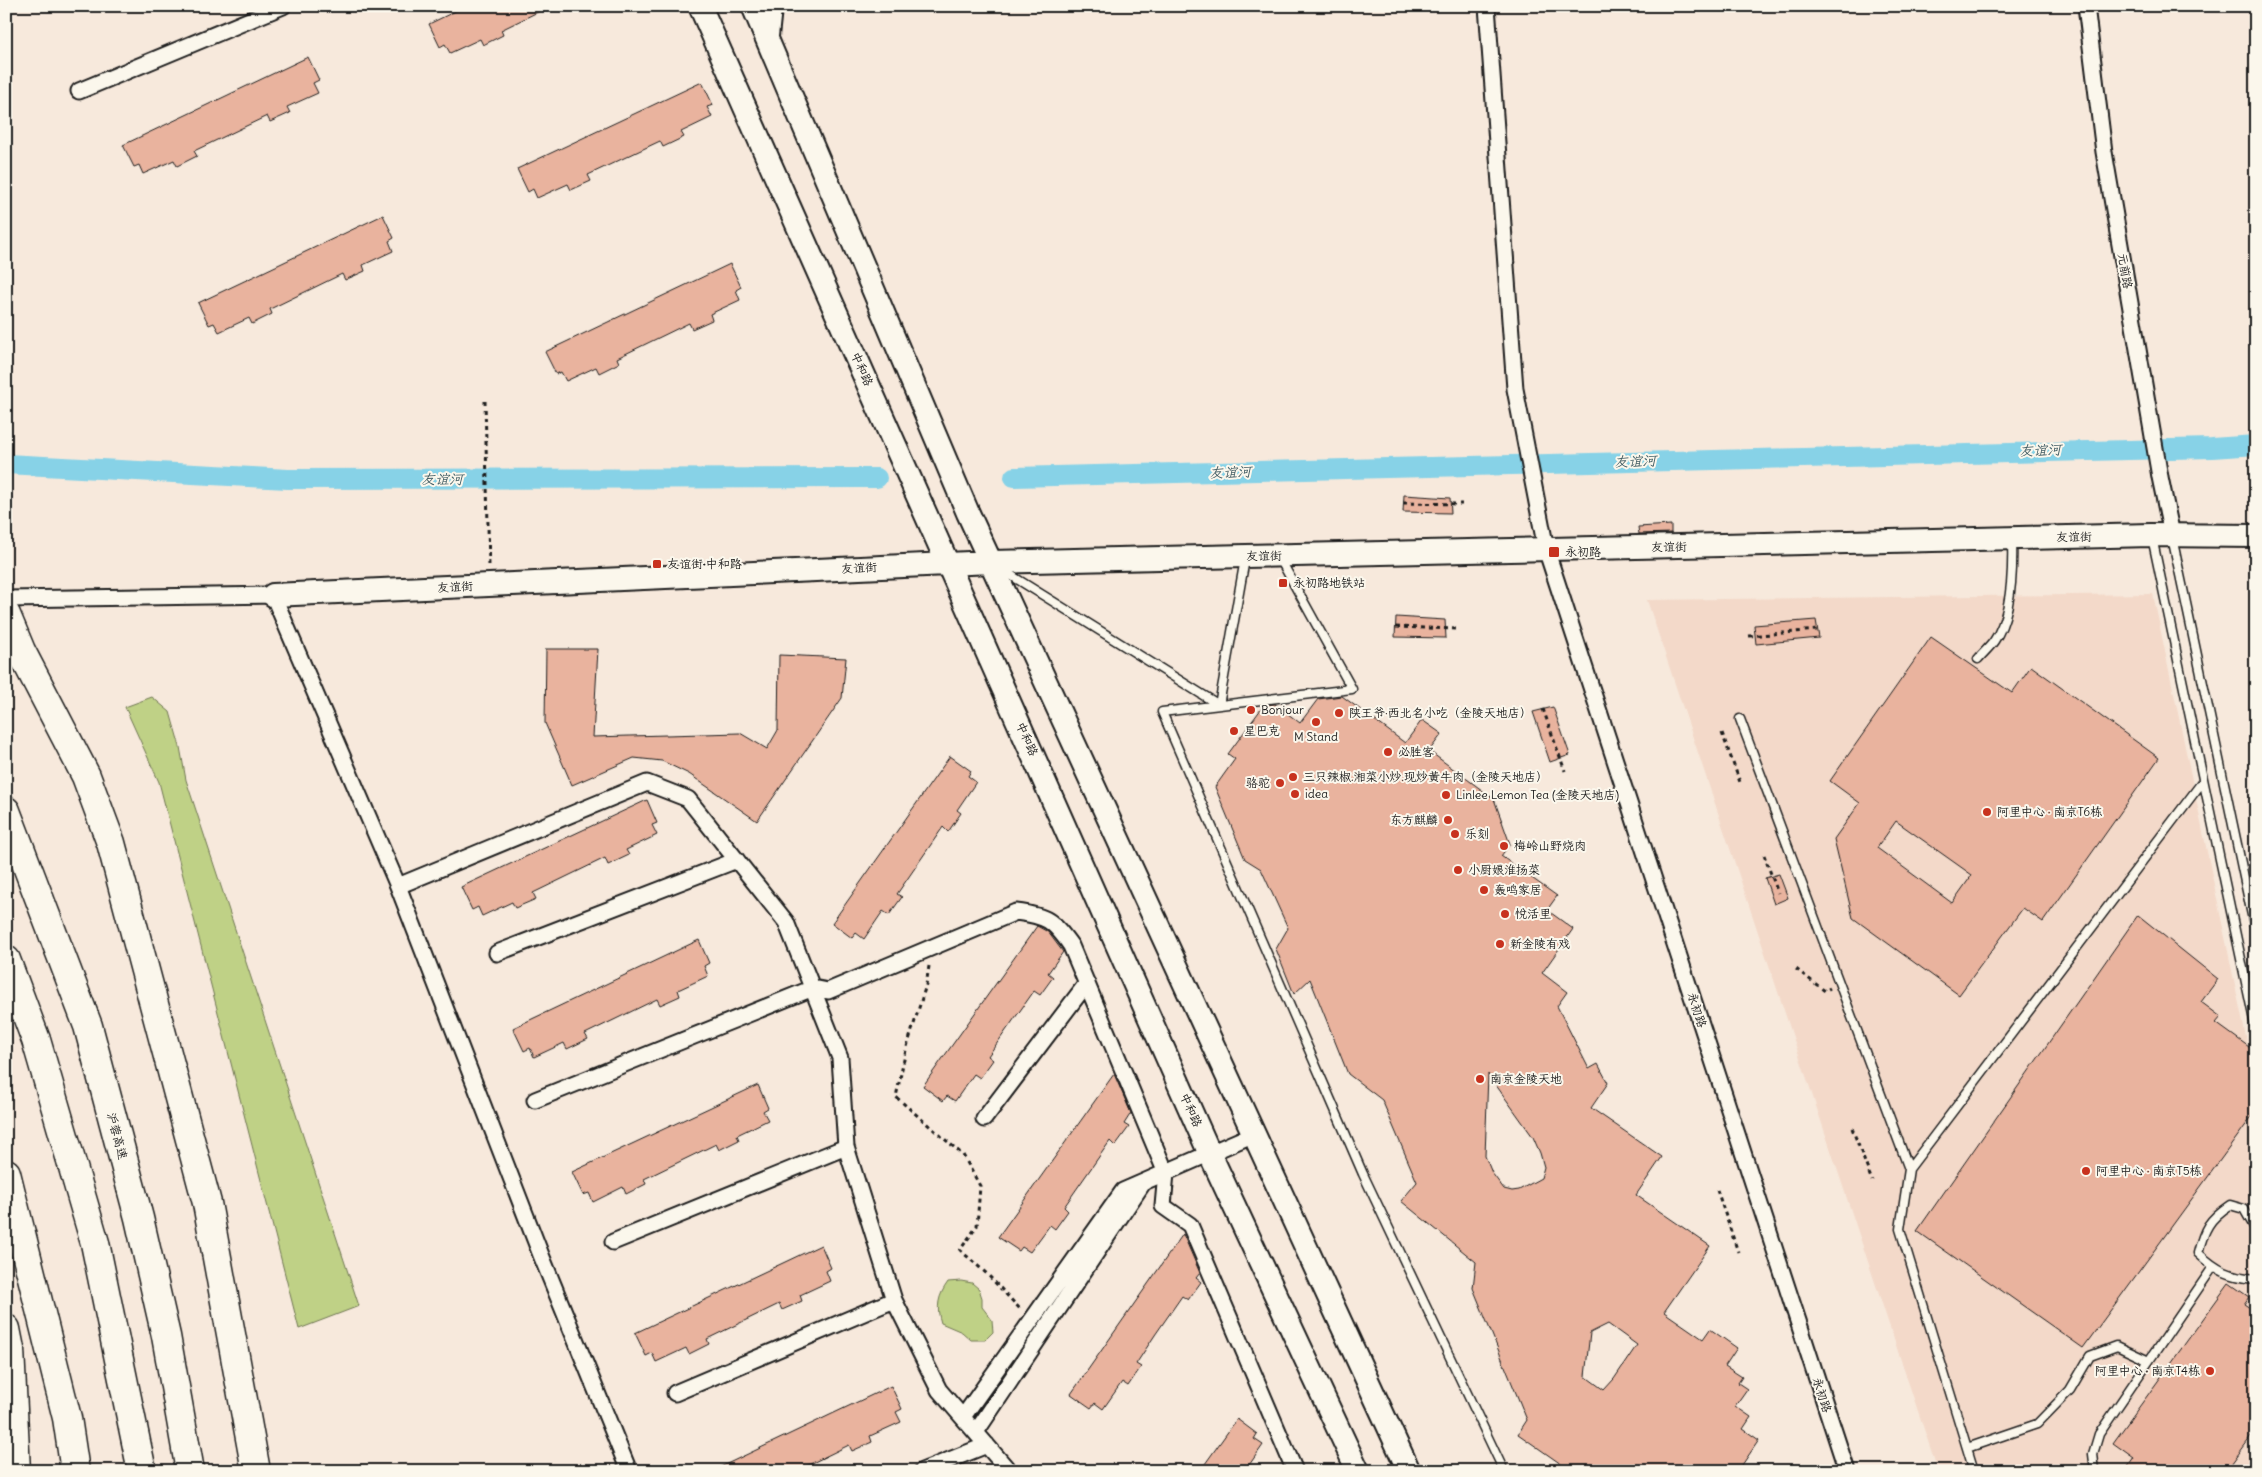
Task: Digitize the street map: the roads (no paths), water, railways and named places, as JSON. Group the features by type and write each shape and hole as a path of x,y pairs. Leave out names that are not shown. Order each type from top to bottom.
{"highway":[{"path":"6,615 21,651 86,776 111,843 207,1203 256,1465"},
{"name":"沪蓉高速","path":"6,812 88,1026 139,1218 166,1336 190,1471"},
{"path":"6,960 36,1040 95,1242 142,1471"},
{"path":"6,1173 67,1418 75,1471"},
{"path":"6,1329 10,1349 16,1471"}],"main road":[{"name":"中和路","path":"700,6 950,564 1210,1154 1358,1471"},
{"path":"753,6 991,562 1410,1471"},
{"name":"友谊街","path":"273,595 991,562 2012,538 2161,535 2256,536"}],"street":[{"path":"79,91 283,6"},
{"path":"770,45 773,13 778,6"},
{"name":"永初路","path":"1487,6 1515,389 1546,549 1847,1471"},
{"name":"元前路","path":"2086,6 2104,152 2160,478 2161,535"},
{"path":"6,600 273,595 398,886 541,1255 629,1471"},
{"path":"398,886 647,783 688,799 786,922 840,1058 846,1147 894,1300 939,1390 1009,1471"},
{"path":"497,953 737,860"},
{"path":"535,1100 813,988 828,991 1016,912 1039,915 1057,926 1071,946 1166,1173 1163,1206 1190,1225 1292,1468"},
{"path":"984,1119 1087,983"},
{"path":"963,1418 1123,1191 1254,1134"},
{"path":"613,1242 846,1147"},
{"path":"976,1432 1142,1183"},
{"path":"675,1393 894,1300"},
{"path":"922,1471 987,1445"}],"lane":[{"path":"2161,535 2203,781 2256,1030"},
{"path":"2161,535 2256,934"},
{"path":"1978,659 1994,640 2006,612 2013,569 2012,538"},
{"path":"1278,556 1352,689 1162,712 1363,1174 1504,1471"},
{"path":"991,562 1219,705 1246,557"},
{"path":"1740,719 1909,1169"},
{"path":"1974,1471 1900,1229 1909,1169 2203,781"},
{"path":"2256,1230 2244,1209 2230,1205 2214,1215 2203,1233 2198,1253 2213,1268 2238,1278 2256,1279"},
{"path":"2095,1471 2093,1454 2099,1434 2213,1268"},
{"path":"1967,1448 2037,1424 2070,1390 2090,1356 2117,1346 2149,1361"},
{"path":"2252,1471 2256,1466"}],"waterway":[{"name":"友谊河","path":"1014,477 2212,448 2256,445"},
{"name":"友谊河","path":"6,464 288,479 877,478"}],"place":[{"name":"永初路","path":"1554,552"},
{"name":"友谊街·中和路","path":"657,564"},
{"name":"永初路地铁站","path":"1283,583"},
{"name":"Bonjour","path":"1251,710"},
{"name":"陕王爷·西北名小吃（金陵天地店）","path":"1339,713"},
{"name":"M Stand","path":"1316,722"},
{"name":"星巴克","path":"1234,731"},
{"name":"必胜客","path":"1388,752"},
{"name":"三只辣椒.湘菜小炒.现炒黄牛肉（金陵天地店）","path":"1293,777"},
{"name":"骆驼","path":"1280,783"},
{"name":"idea","path":"1295,794"},
{"name":"Linlee Lemon Tea (金陵天地店)","path":"1446,795"},
{"name":"阿里中心 · 南京T6栋","path":"1987,812"},
{"name":"东方麒麟","path":"1448,820"},
{"name":"乐刻","path":"1455,834"},
{"name":"梅岭山野烧肉","path":"1504,846"},
{"name":"小厨娘淮扬菜","path":"1458,870"},
{"name":"轰鸣家居","path":"1484,890"},
{"name":"悦活里","path":"1505,914"},
{"name":"新金陵有戏","path":"1500,944"},
{"name":"南京金陵天地","path":"1480,1079"},
{"name":"阿里中心 · 南京T5栋","path":"2086,1171"},
{"name":"阿里中心 · 南京T4栋","path":"2210,1371"}]}
